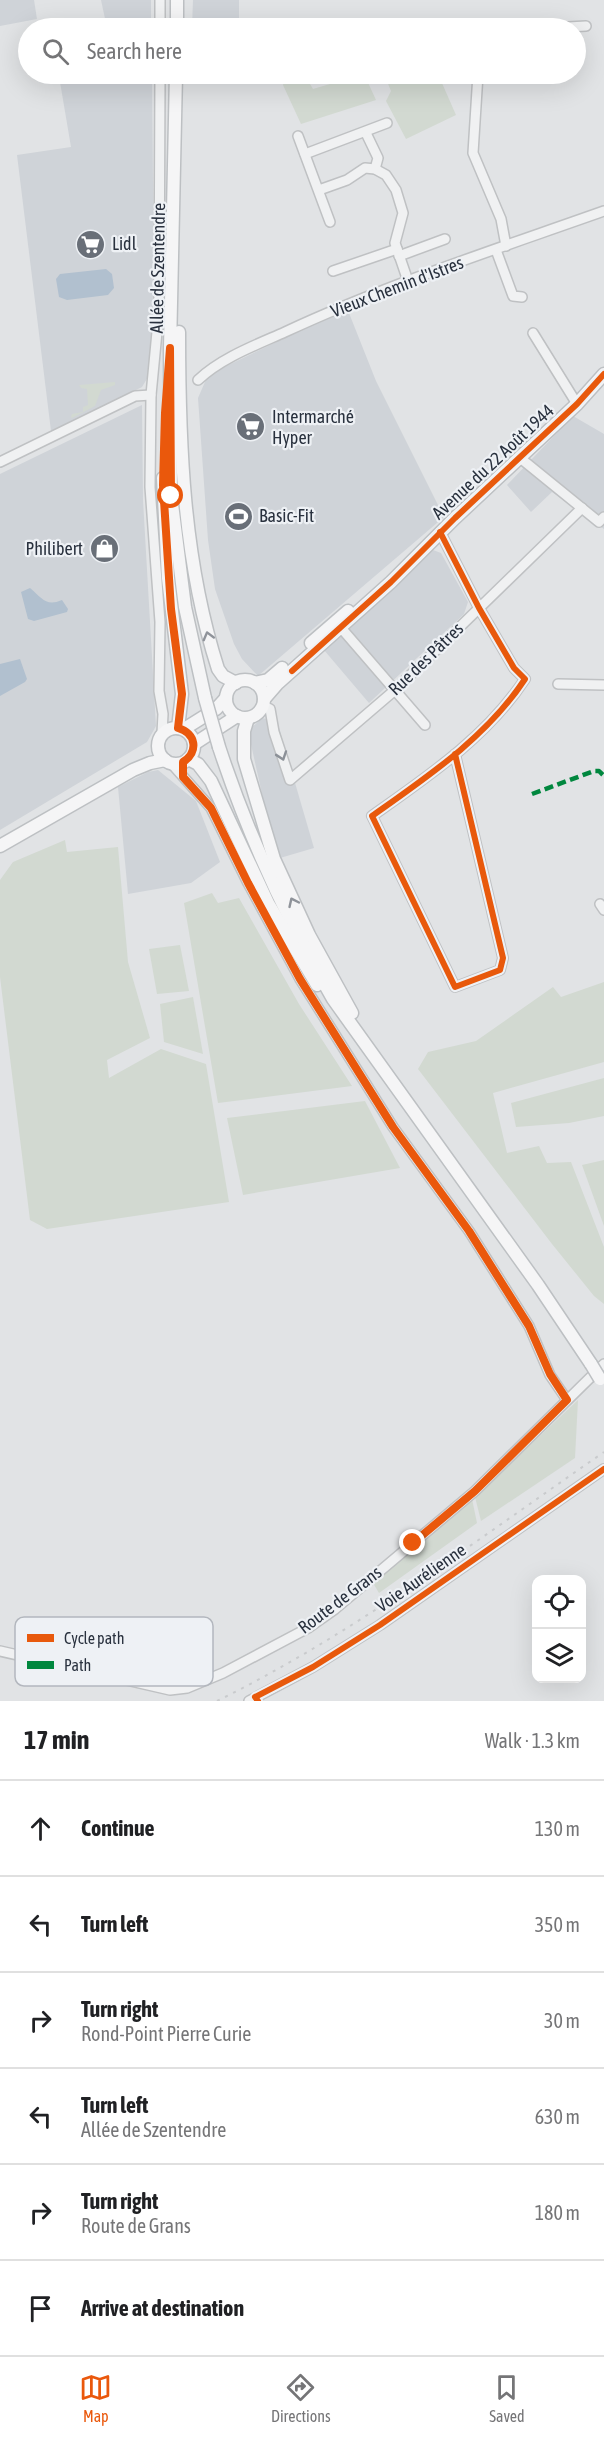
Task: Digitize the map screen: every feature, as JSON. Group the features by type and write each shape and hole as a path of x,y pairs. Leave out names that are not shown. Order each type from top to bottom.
{"main road":[{"path":"177,0 177,18"},
{"path":"174,729 182,694 169,588 163,485 174,250 176,84"},
{"path":"174,250 179,280 179,370 183,466 195,579 218,669 223,676 236,683"},
{"path":"170,348 170,468 174,528 185,607 205,698 244,820 275,892 306,953 333,999 538,1285 602,1382"},
{"name":"Avenue du 22 Août 1944","path":"255,683 271,678 392,582 401,570 440,532 577,404 604,374"},
{"name":"Avenue du 22 Août 1944","path":"263,703 276,685 317,643"},
{"path":"133,770 174,729 216,709 226,698 229,689 236,683 243,681 255,683 260,687 263,703 257,714 243,717 194,744"},
{"path":"226,698 229,709 243,717"},
{"path":"243,717 244,759 274,859 309,936 351,1009 369,1047"},
{"path":"174,729 191,736 194,744 192,755 177,761"},
{"path":"158,747 177,761"},
{"path":"0,846 133,770 150,763 177,761 198,764 211,782 247,862 310,975 324,994 333,999"}],"street":[{"path":"160,0 160,18"},
{"name":"Allée de Szentendre","path":"160,84 159,301 151,395 150,487 159,610 159,690 163,714 174,729"},
{"path":"477,84 473,153 501,219 507,246"},
{"path":"305,154 366,133 387,123"},
{"path":"366,133 378,158 375,169"},
{"path":"298,136 330,222"},
{"path":"319,190 346,180 365,168 375,169 386,175 396,190 403,213 395,243 408,281"},
{"name":"Vieux Chemin d'Istres","path":"198,380 241,352 340,306 604,211"},
{"path":"333,271 445,238"},
{"path":"496,250 513,296 522,297"},
{"path":"533,333 577,404"},
{"path":"0,462 135,396 151,395"},
{"path":"519,458 599,522 604,517"},
{"name":"Rue des Pâtres","path":"263,703 270,710 274,732 290,780 395,690 582,508"},
{"path":"440,532 479,608 514,668 525,679 512,699 455,754 444,765 372,816 456,987 500,970 503,958 461,771 455,754"},
{"path":"338,625 424,725"},
{"path":"558,684 604,686"},
{"path":"177,761 183,777 211,808 248,883 300,979 393,1127 469,1231 529,1326 550,1374 567,1400"},
{"path":"444,765 461,771"},
{"name":"Route de Grans","path":"213,1677 308,1628 335,1609 475,1491 604,1364"},
{"name":"Voie Aurélienne","path":"254,1700 313,1667 380,1625 604,1469"},
{"name":"Route de Grans","path":"0,1651 15,1654"},
{"name":"Route de Grans","path":"153,1686 170,1690 192,1686"}],"shaded area":[{"path":"0,0 34,0 37,18 18,18 18,23 0,26"},
{"path":"101,0 151,0 151,18 105,18"},
{"path":"193,0 239,0 239,18 192,18"},
{"path":"60,84 152,84 154,297 148,377 142,387 51,431 17,155 71,147"},
{"path":"310,84 313,89 330,84 369,84 376,100 301,124 283,85"},
{"path":"388,84 442,84 456,115 406,139 386,101 391,91"},
{"path":"347,308 376,381 444,517 258,676 242,659 234,644 215,589 208,540 198,398 208,375"},
{"path":"115,382 115,385 101,390 95,406 72,418 71,417 72,414 83,412 83,407 88,405 87,389 79,385"},
{"path":"142,405 143,500 156,726 147,742 0,830 0,474"},
{"path":"573,416 604,434 604,529 552,492 531,512 507,485"},
{"path":"433,550 441,553 468,602 464,614 369,703 324,650"},
{"path":"262,718 277,721 314,848 280,858 271,834 248,731"},
{"path":"158,770 196,801 220,862 191,883 128,894 118,787 148,772"},
{"path":"65,840 67,852 118,847 128,962 150,1038 107,1060 109,1078 161,1049 206,1064 229,1202 47,1229 30,1220 0,977 0,880 13,862"},
{"path":"212,893 218,903 239,898 299,1004 352,1086 218,1103 184,903"},
{"path":"180,945 189,991 157,994 149,949"},
{"path":"604,982 604,1062 493,1093 507,1153 539,1146 547,1163 571,1162 604,1247 604,1304 594,1296 552,1244 418,1069 428,1052 476,1041 553,987 561,997"},
{"path":"193,997 203,1054 164,1042 160,1004"},
{"path":"604,1078 604,1116 569,1123 516,1127 511,1103"},
{"path":"365,1101 400,1168 243,1195 227,1118"},
{"path":"604,1160 604,1226 582,1165"},
{"path":"578,1400 575,1458 481,1521 475,1497"},
{"path":"472,1499 477,1523 379,1593 373,1583"}],"water":[{"path":"106,269 112,274 114,288 108,295 67,300 59,297 56,279 60,274"},
{"path":"30,588 48,602 62,600 68,609 67,612 34,621 28,619 21,592"},
{"path":"20,659 27,679 0,696 0,664"}],"railway":[{"path":"217,1701 318,1646 367,1615 604,1452"}],"marked path":[{"path":"532,794 594,771 599,771 604,776"}],"cycle path":[{"path":"292,671 391,582 455,518 577,404 604,374"},
{"path":"440,532 479,608 514,668 525,679 510,700 474,738 455,755 435,771 372,816 455,987 500,970 503,958 455,754"},
{"path":"258,1701 255,1697 313,1667 380,1625 604,1469"}],"place":[{"name":"Lidl","path":"91,244"},
{"name":"Intermarché Hyper","path":"251,427"},
{"name":"Basic-Fit","path":"238,516"},
{"name":"Philibert","path":"104,549"}],"route":[{"path":"171,496 170,348 163,455 165,549 182,694 178,728 189,733 194,744 192,755 183,762 183,777 211,808 248,883 300,979 393,1127 469,1231 529,1326 550,1374 567,1400 475,1491 413,1543"}]}
